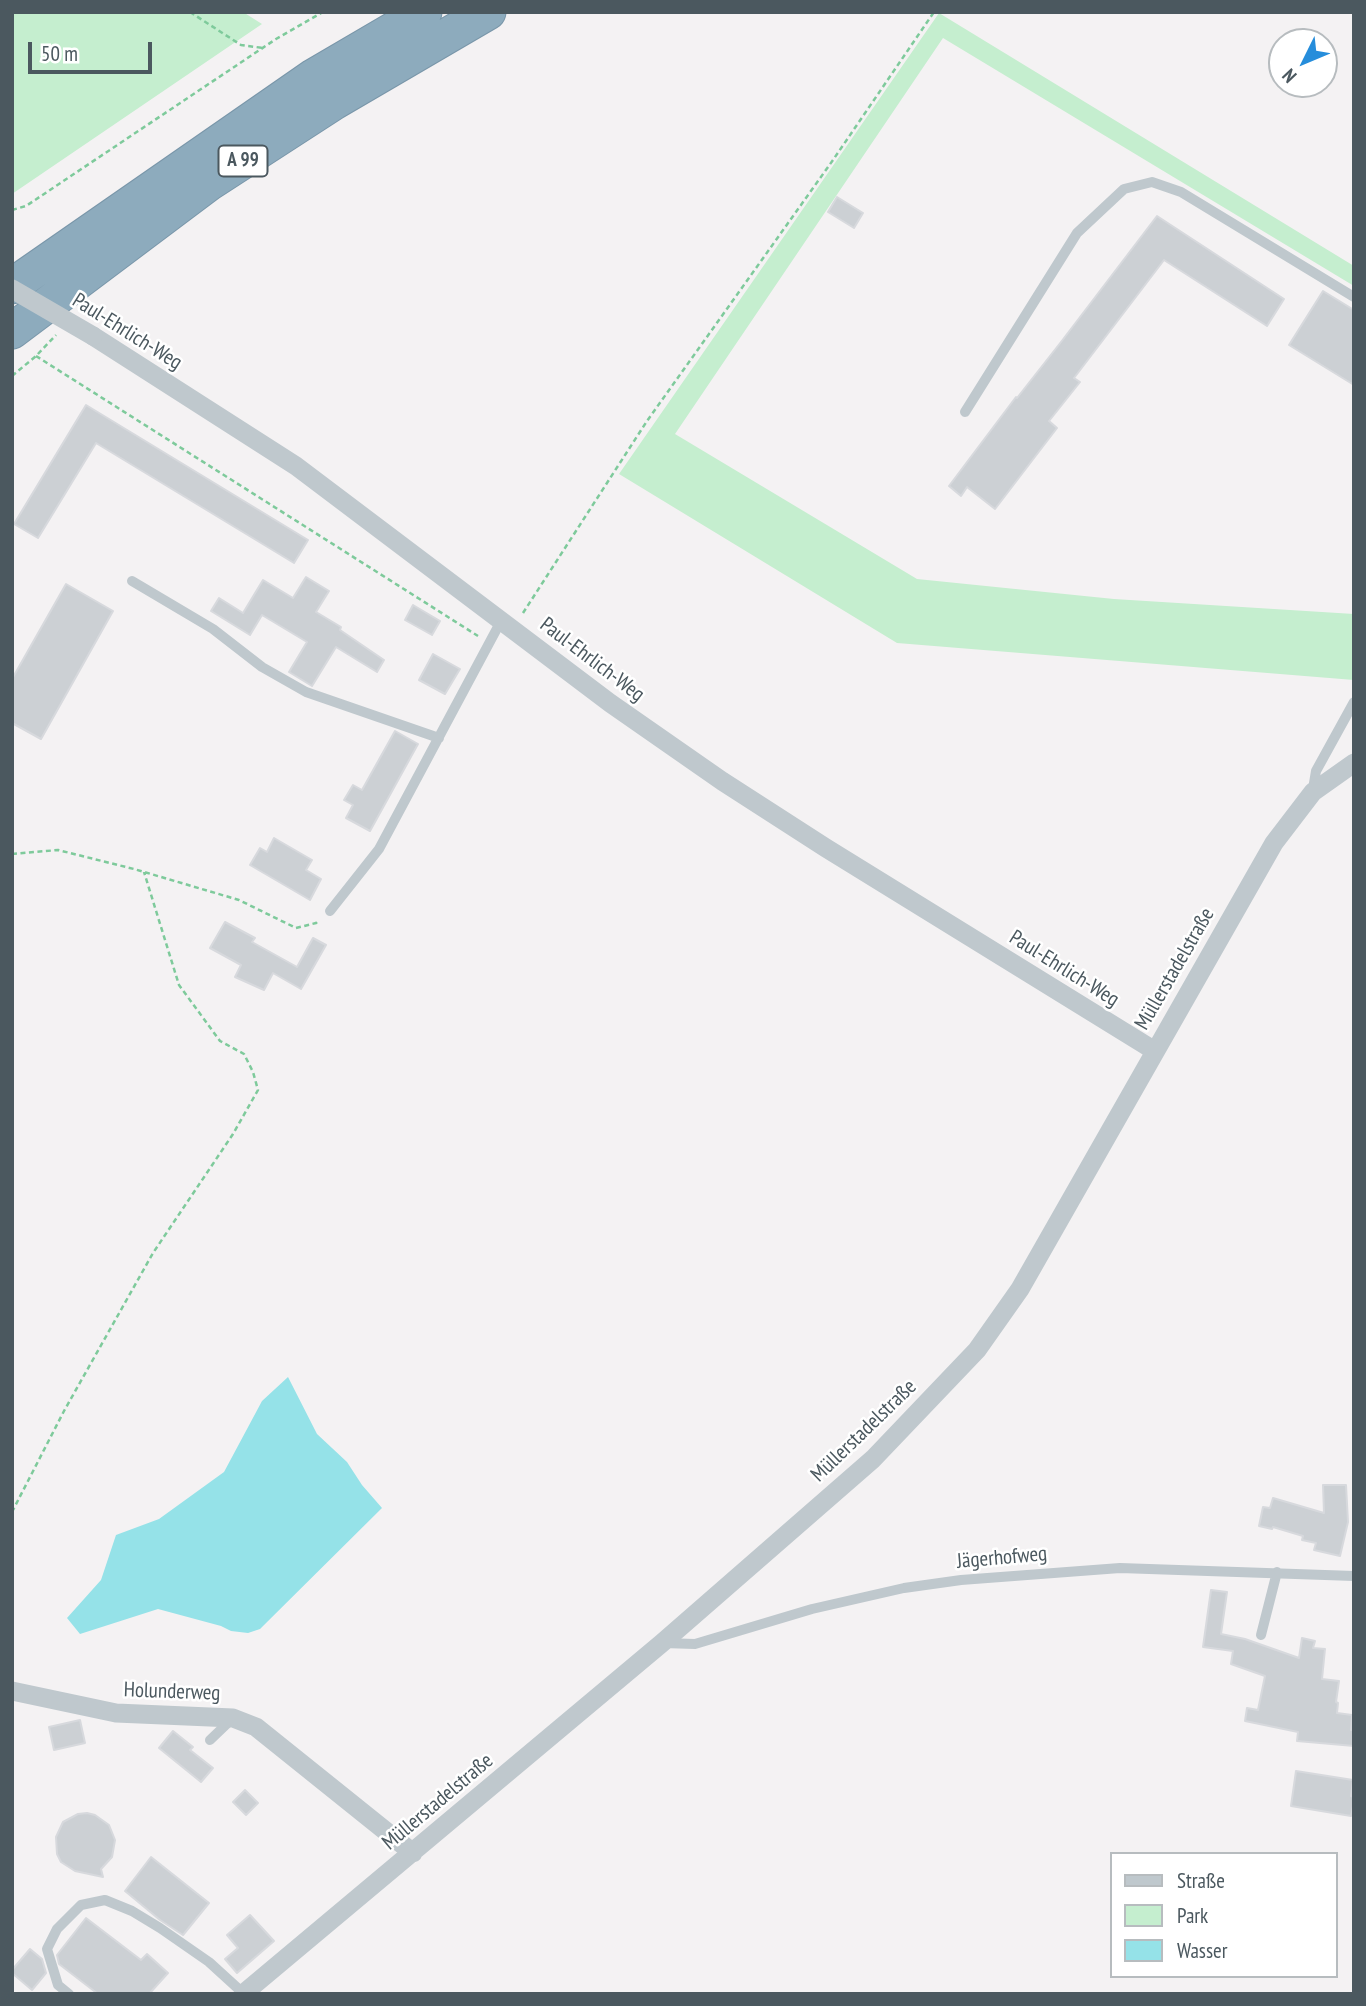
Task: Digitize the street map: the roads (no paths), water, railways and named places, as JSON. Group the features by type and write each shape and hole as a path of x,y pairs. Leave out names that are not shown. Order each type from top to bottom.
{"highway":[{"name":"A 99","path":"12,288 313,78 424,12"},
{"name":"A 99","path":"12,331 209,183 334,102 488,12"}],"street":[{"name":"Paul-Ehrlich-Weg","path":"12,288 93,336 296,466 610,703 722,780 838,856 1155,1051"},
{"name":"Müllerstadelstraße","path":"243,1993 662,1643 873,1459 977,1350 1020,1289 1274,843 1313,792 1354,763"},
{"name":"Holunderweg","path":"12,1691 116,1713 233,1718 256,1727 413,1853"}],"lane":[{"path":"965,412 1077,233 1124,189 1152,182 1181,192 1354,297"},
{"path":"132,581 213,629 262,667 306,692 439,738"},
{"path":"330,911 379,849 490,643 507,625"},
{"path":"1313,792 1316,771 1354,702"},
{"name":"Jägerhofweg","path":"662,1643 695,1643 838,1603 904,1588 961,1580 1119,1568 1354,1576"},
{"path":"1261,1635 1277,1572"},
{"path":"210,1740 233,1718"},
{"path":"69,1994 58,1985 47,1949 57,1929 81,1905 105,1900 132,1910 160,1928 209,1962 243,1993"}],"water":[{"path":"288,1377 317,1434 347,1462 382,1508 260,1629 248,1633 231,1631 158,1609 80,1634 67,1618 101,1580 116,1535 159,1519 224,1472 262,1401"}]}
